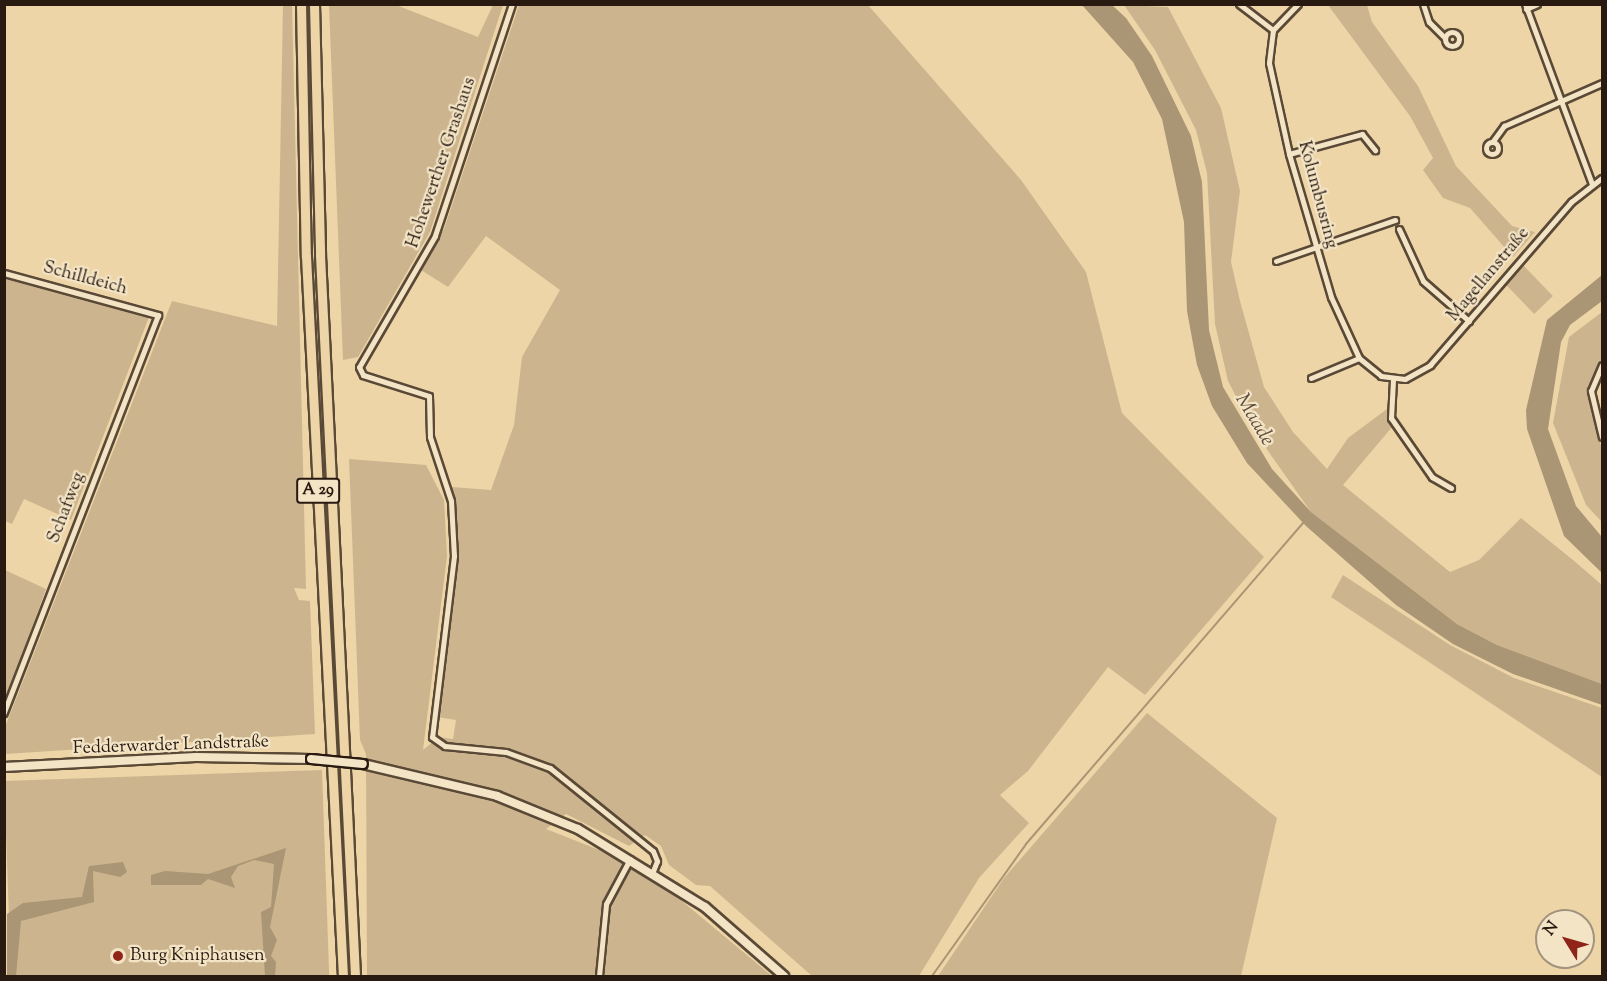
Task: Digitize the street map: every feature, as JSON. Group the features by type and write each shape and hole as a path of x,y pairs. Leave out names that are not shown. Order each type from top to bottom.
{"highway":[{"name":"A 29","path":"301,4 307,268 343,976"},
{"name":"A 29","path":"314,4 320,255 355,976"}],"street":[{"name":"Hohewerther Grashaus","path":"512,4 435,236 359,367 363,375 429,396 430,437 451,501 454,556 432,737 445,746 506,752 550,768 653,851 657,861 653,872"},
{"path":"1239,4 1272,30 1298,4"},
{"path":"1423,4 1429,22 1445,38"},
{"path":"1537,4 1526,7 1592,184"},
{"name":"Kolumbusring","path":"1272,30 1269,63 1289,154 1314,245 1359,358"},
{"path":"1493,141 1504,126 1562,104 1602,83"},
{"path":"1289,154 1362,134 1375,150"},
{"name":"Magellanstraße","path":"1393,380 1418,375 1592,184 1602,178"},
{"path":"1276,261 1314,245 1395,220"},
{"path":"1399,229 1423,281 1469,321"},
{"name":"Schilldeich","path":"4,273 158,315"},
{"name":"Schafweg","path":"4,713 158,315"},
{"path":"1311,378 1359,358 1393,380 1391,418 1432,477 1451,488"},
{"path":"1602,365 1591,391 1602,437"},
{"name":"Fedderwarder Landstraße","path":"4,767 196,757 311,759 363,764 455,783 539,810 631,858 722,920 784,976"},
{"path":"599,976 606,904 631,858"}],"shaded area":[{"path":"283,5 292,5 306,589 294,588 299,600 310,601 315,734 5,754 5,727 172,301 277,326"},
{"path":"329,5 396,5 478,37 493,5 503,5 430,232 358,357 343,360"},
{"path":"519,5 868,5 1021,180 1086,272 1122,413 1264,557 1145,695 1108,667 1028,771 1000,795 1029,823 979,878 919,976 812,976 710,886 696,885 669,865 661,846 645,835 629,846 566,814 546,829 607,853 665,887 772,976 367,976 366,754 360,740 349,459 426,465 444,500 447,556 423,750 439,737 453,739 456,720 437,717 459,556 452,487 491,490 514,425 522,357 560,290 486,236 448,287 421,270 444,229"},
{"path":"1082,5 1112,5 1126,18 1152,56 1191,136 1202,182 1209,330 1223,387 1272,469 1311,512 1457,624 1497,645 1602,684 1602,705 1513,674 1453,644 1396,605 1306,526 1247,463 1212,406 1197,365 1187,311 1184,222 1162,119 1133,62"},
{"path":"1124,5 1168,7 1221,108 1240,191 1231,262 1264,387 1293,432 1327,469 1348,438 1387,409 1393,426 1343,485 1450,572 1479,560 1521,518 1573,560 1602,585 1602,684 1497,645 1457,624 1311,512 1254,431 1228,381 1215,324 1207,173 1196,130 1155,50"},
{"path":"1328,5 1367,5 1372,22 1418,86 1456,166 1512,226 1535,232 1513,257 1470,208 1443,198 1423,170 1433,158 1410,116"},
{"path":"1523,265 1553,296 1534,314 1504,283"},
{"path":"1602,275 1602,301 1570,325 1561,342 1548,429 1576,506 1602,537 1602,573 1564,536 1527,429 1526,410 1547,320"},
{"path":"4,276 149,317 71,520 24,499 12,524 5,521"},
{"path":"1602,312 1602,359 1587,391 1602,450 1602,522 1586,505 1553,423 1569,337"},
{"path":"5,570 46,589 5,701"},
{"path":"1343,575 1450,645 1514,678 1602,708 1602,777 1331,597"},
{"path":"1147,713 1277,818 1241,976 938,976 1004,878"},
{"path":"322,770 329,976 11,976 4,781"},
{"path":"286,848 270,927 277,940 271,956 276,962 275,976 265,976 261,912 271,907 274,864 254,860 238,866 231,877 235,888 208,879 201,885 151,885 151,875 165,871 208,874"},
{"path":"123,862 127,872 120,877 93,871 94,902 21,921 16,976 7,976 7,914 23,903 82,897 89,866"}],"waterway":[{"path":"932,976 1026,844 1304,522"}],"place":[{"name":"Burg Kniphausen","path":"118,956"}],"water label":[{"name":"Maade","path":"1254,420"}]}
